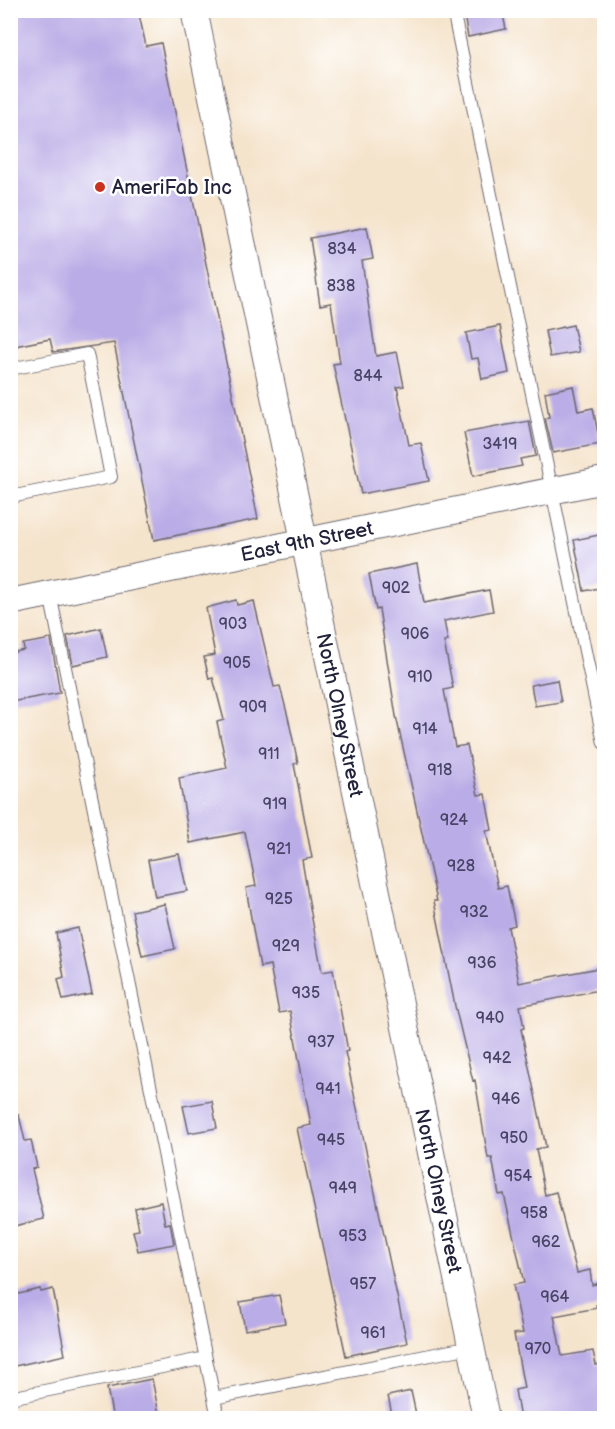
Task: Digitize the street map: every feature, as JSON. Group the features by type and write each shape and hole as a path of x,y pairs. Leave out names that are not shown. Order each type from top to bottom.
{"street":[{"name":"North Olney Street","path":"194,10 486,1419"},
{"name":"East 9th Street","path":"10,602 604,480"}],"lane":[{"path":"453,10 604,743"},
{"path":"10,369 87,354 111,477 10,497"},
{"path":"50,594 218,1419"},
{"path":"214,1398 471,1347"},
{"path":"10,1398 206,1358"}],"building":[{"name":"AmeriFab Inc","path":"10,10 138,10 146,46 161,43 258,519 154,540 114,343 53,352 50,339 10,347"},
{"path":"463,10 502,10 506,29 468,37"},
{"path":"367,227 373,259 362,261 376,356 397,352 404,386 397,387 409,445 421,443 429,481 361,494 333,364 340,363 331,303 320,305 310,238"},
{"path":"573,325 579,352 550,357 545,331"},
{"path":"500,326 509,373 482,379 478,358 471,359 466,333"},
{"path":"573,386 578,411 593,408 600,444 553,453 545,418 549,417 545,392"},
{"path":"529,421 536,456 520,459 522,466 473,476 464,433"},
{"path":"604,534 604,587 584,591 574,540"},
{"path":"417,564 424,603 489,590 493,611 444,621 448,641 444,642 453,688 444,690 455,747 467,745 478,795 485,794 492,830 486,831 498,888 507,886 515,925 508,927 519,983 604,967 604,989 520,1006 524,1028 521,1029 546,1147 536,1149 545,1195 556,1192 577,1273 590,1270 592,1285 604,1282 604,1304 596,1305 597,1308 554,1316 562,1356 593,1351 596,1365 604,1363 604,1419 520,1419 515,1390 524,1388 514,1334 523,1333 513,1285 524,1283 504,1194 499,1195 492,1158 488,1158 475,1080 473,1081 455,1006 434,901 437,901 396,716 379,609 376,610 369,574"},
{"path":"236,600 237,605 254,601 274,687 280,686 288,717 298,763 294,764 312,858 302,860 322,972 333,970 348,1051 345,1052 407,1343 346,1356 297,1128 311,1125 290,1011 279,1013 270,965 260,967 246,888 256,886 245,832 190,843 179,778 227,768 217,722 224,720 213,678 209,679 204,657 215,655 206,608"},
{"path":"101,628 107,657 73,665 67,636"},
{"path":"51,639 60,693 10,702 10,653 24,650 23,644"},
{"path":"557,680 561,702 535,706 531,685"},
{"path":"179,854 187,891 155,897 148,860"},
{"path":"165,904 175,949 142,956 132,911"},
{"path":"78,928 92,994 63,1000 58,979 64,977 56,933"},
{"path":"212,1101 217,1128 189,1133 183,1106"},
{"path":"19,1115 25,1141 31,1140 37,1167 32,1169 44,1219 10,1227 10,1116"},
{"path":"161,1202 165,1224 170,1223 174,1244 138,1251 133,1231 139,1230 135,1208"},
{"path":"40,1289 41,1292 53,1289 65,1355 10,1367 10,1296"},
{"path":"279,1295 285,1323 245,1330 240,1302"},
{"path":"152,1379 160,1419 113,1419 107,1388"},
{"path":"411,1391 417,1419 393,1419 388,1396"}],"place":[{"name":"AmeriFab Inc","path":"100,187"}]}
